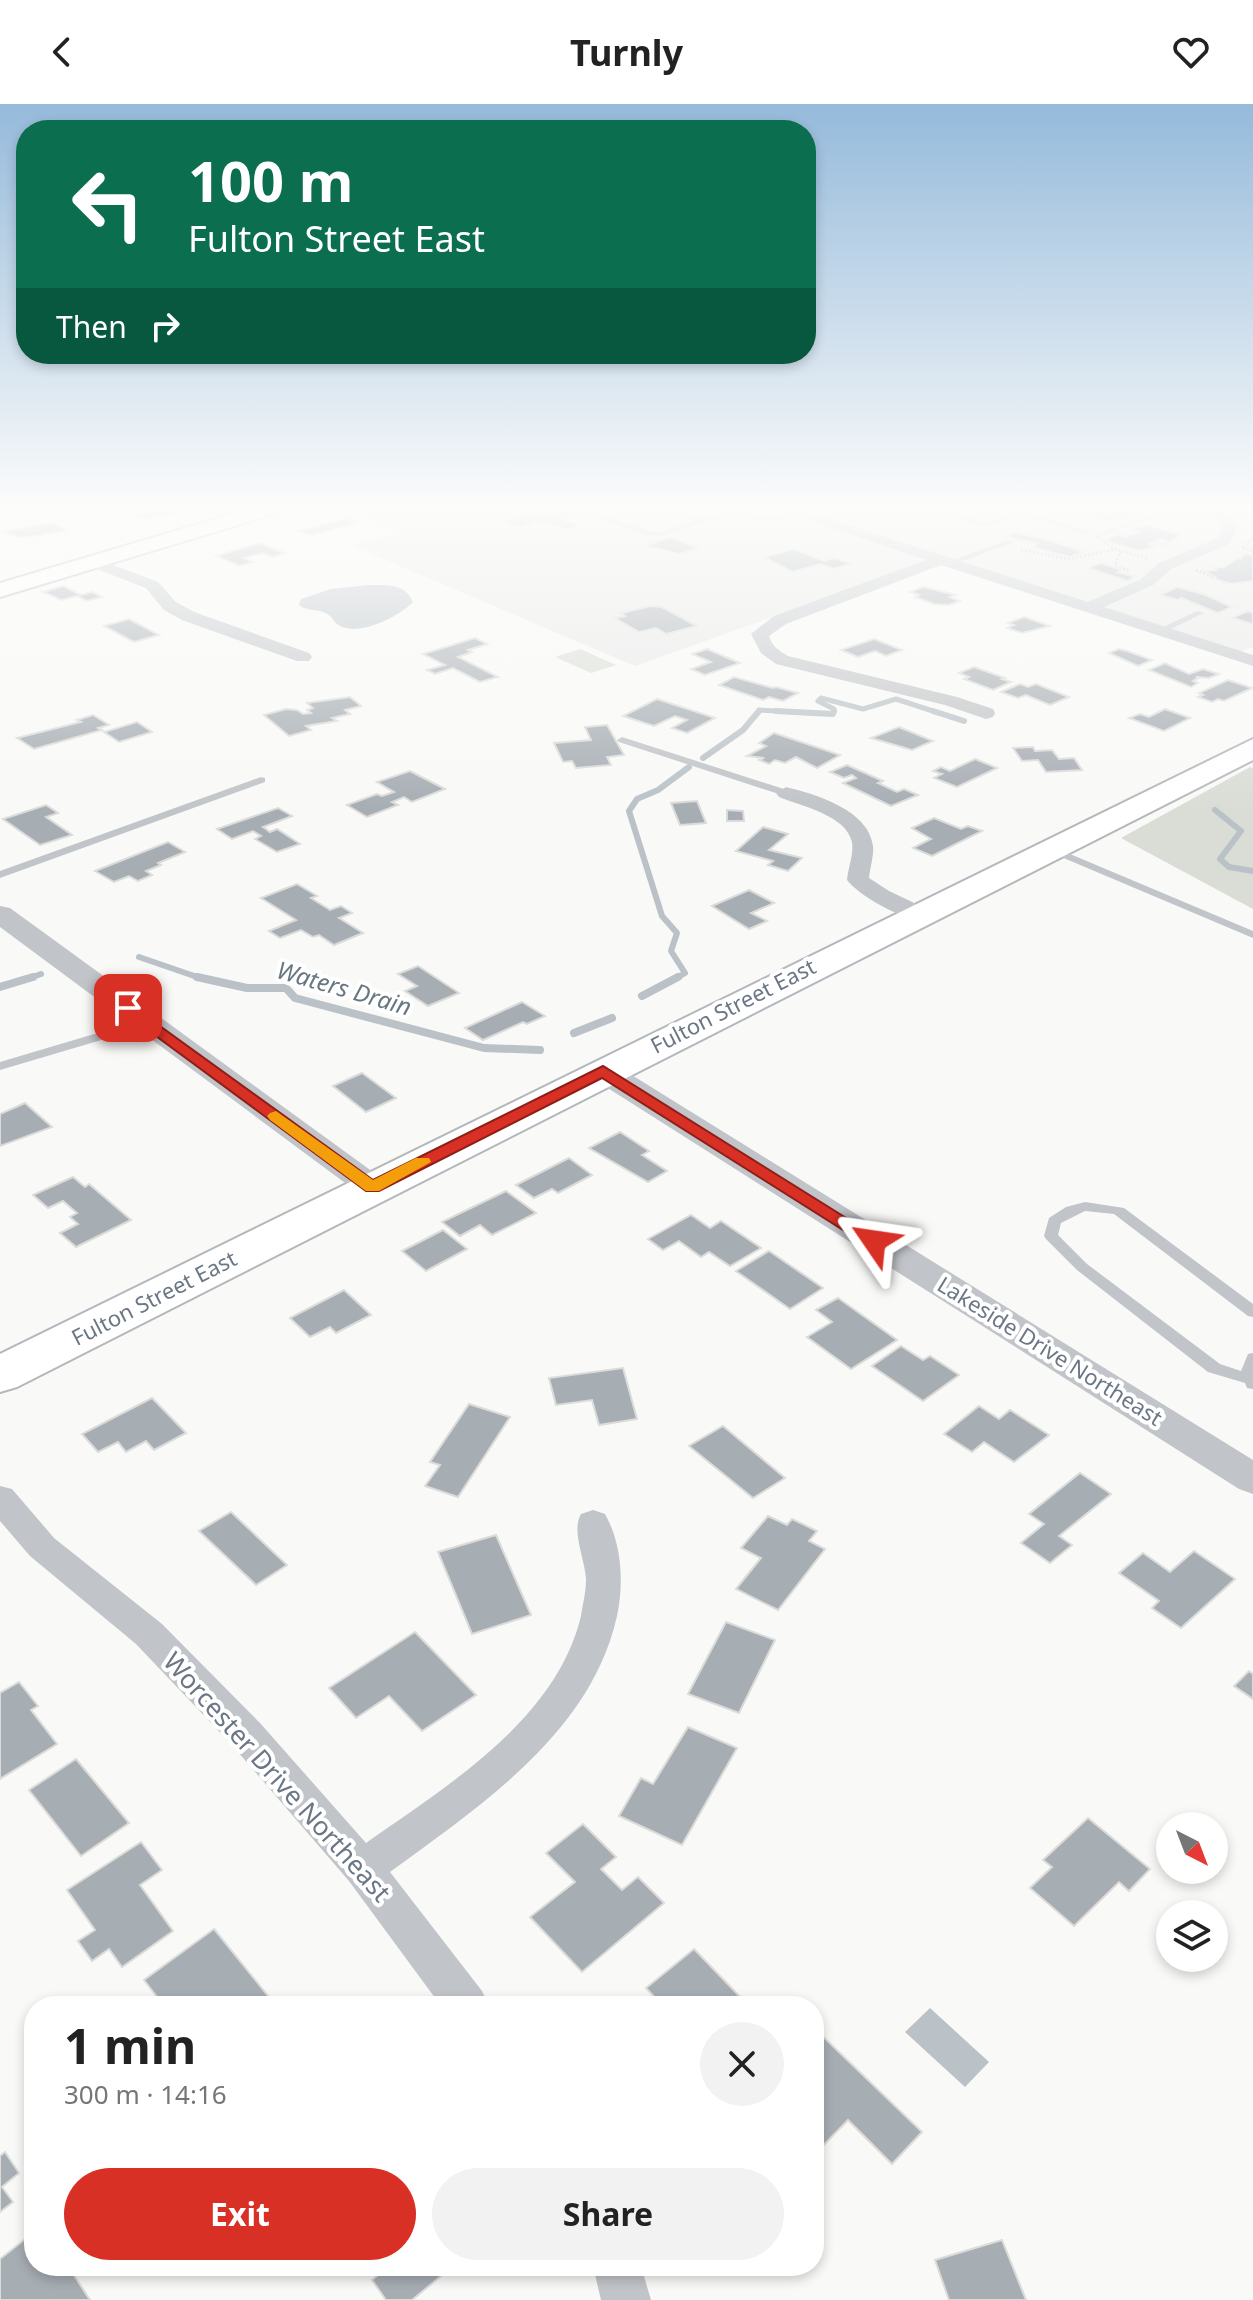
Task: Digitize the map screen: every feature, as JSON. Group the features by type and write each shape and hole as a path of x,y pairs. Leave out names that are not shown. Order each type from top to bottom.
{"main road":[{"name":"Fulton Street East","path":"0,1375 1253,748"}],"street":[{"path":"171,606 188,616 303,657"},
{"path":"818,606 780,620 760,634 762,643 770,653 782,660 951,701 986,713"},
{"path":"1084,606 1253,661"},
{"path":"786,793 836,813 852,824 862,840 863,855 858,880 881,896 919,914"},
{"path":"0,914 372,1187"},
{"name":"Lakeside Drive Northeast","path":"603,1071 1253,1479"},
{"name":"Worcester Drive Northeast","path":"0,1498 42,1547 149,1634 246,1734 363,1868 459,1996"},
{"path":"363,1868 482,1780 532,1732 563,1694 587,1653 603,1596 603,1566 593,1523"},
{"path":"620,2276 626,2300"}],"lane":[{"path":"1159,631 1200,613"},
{"path":"622,740 786,793"},
{"path":"0,875 261,780"},
{"path":"1051,849 1253,935"},
{"path":"1,1066 148,1022"},
{"path":"1251,1382 1214,1368 1082,1267 1051,1236 1054,1221 1072,1207 1094,1205 1119,1211 1253,1312"},
{"path":"1251,1382 1248,1369 1253,1358"}],"shaded area":[{"path":"302,606 407,606 377,624 355,629 337,624 326,613"},
{"path":"495,606 802,606 635,666"},
{"path":"1100,606 1253,606 1253,647 1241,652"},
{"path":"580,649 616,665 591,673 555,657"},
{"path":"1253,768 1253,909 1121,838"},
{"path":"930,2008 989,2062 965,2087 905,2032"}],"building":[{"path":"649,606 662,607 697,626 666,634 656,628 639,632 615,618 625,616 621,613"},
{"path":"1202,606 1232,607 1218,613"},
{"path":"1248,611 1253,613 1253,624 1232,618"},
{"path":"1024,617 1050,626 1022,633 1007,628 1014,625 1008,623"},
{"path":"129,619 159,635 134,642 104,626"},
{"path":"475,638 487,644 458,657 498,677 480,682 453,668 435,674 427,670 445,665 423,654"},
{"path":"874,639 902,650 886,656 875,651 858,657 841,650"},
{"path":"707,649 740,663 705,675 691,669 711,662 692,654"},
{"path":"1119,649 1152,660 1138,666 1109,653"},
{"path":"1165,663 1189,674 1203,669 1219,674 1209,678 1196,677 1199,678 1193,681 1198,683 1191,687 1149,670"},
{"path":"974,667 1011,682 993,690 964,679 969,677 959,673"},
{"path":"734,677 798,693 783,701 769,697 763,700 719,685"},
{"path":"1228,680 1252,688 1224,701 1218,699 1212,702 1198,697 1203,695 1199,693"},
{"path":"1020,684 1028,687 1036,684 1069,697 1050,705 1026,695 1018,698 1001,692"},
{"path":"350,697 361,706 345,710 350,714 332,718 337,721 306,726 311,730 289,736 264,715 286,709 311,713 307,710 313,708 307,703"},
{"path":"657,699 715,718 687,733 672,728 687,720 675,716 654,726 623,716"},
{"path":"1165,709 1190,718 1164,731 1129,718 1140,714 1149,717"},
{"path":"93,715 109,725 98,728 102,730 34,749 17,738 81,722 77,720"},
{"path":"137,722 152,732 119,742 104,732"},
{"path":"607,725 624,755 607,757 611,765 576,768 572,761 563,762 554,743 591,740 585,727"},
{"path":"899,727 933,741 912,750 871,738"},
{"path":"774,733 840,755 817,768 796,757 785,763 775,760 769,764 759,760 764,758 747,756 766,746 759,743"},
{"path":"1033,747 1035,751 1052,750 1059,759 1074,758 1082,770 1046,772 1038,760 1022,761 1013,748"},
{"path":"975,759 997,768 957,787 934,778 942,774 933,771 941,767 950,771"},
{"path":"847,765 883,781 878,783 897,792 904,789 918,795 891,806 843,783 856,778 852,775 844,778 830,772"},
{"path":"410,771 445,789 412,802 404,797 392,802 398,805 367,817 347,805 377,794 382,796 394,792 377,782"},
{"path":"697,801 706,823 680,825 671,803"},
{"path":"46,805 58,813 46,817 72,835 40,845 3,819"},
{"path":"278,808 292,816 263,827 270,832 277,829 300,844 277,852 255,839 261,836 253,831 232,839 217,829"},
{"path":"727,810 743,811 744,821 727,821"},
{"path":"934,818 961,829 968,826 982,831 932,856 913,848 931,839 912,828"},
{"path":"763,827 788,834 769,850 802,858 788,871 768,865 773,861 736,851"},
{"path":"168,842 185,852 158,863 161,865 146,871 152,875 138,881 129,876 114,882 95,871"},
{"path":"297,884 317,896 311,898 330,910 341,906 352,913 339,918 363,933 334,945 319,935 313,937 301,930 280,938 269,931 296,920 261,898"},
{"path":"749,890 774,903 751,913 767,921 749,929 712,906"},
{"path":"418,966 459,993 428,1006 405,991 417,986 398,974"},
{"path":"522,1002 545,1016 483,1040 465,1028"},
{"path":"362,1073 396,1098 366,1112 333,1086"},
{"path":"25,1103 52,1127 0,1146 0,1114"},
{"path":"620,1132 649,1151 642,1155 667,1171 648,1182 589,1148"},
{"path":"569,1158 592,1175 558,1193 552,1189 534,1198 516,1185"},
{"path":"73,1177 85,1187 89,1184 131,1220 76,1247 60,1233 78,1224 70,1217 77,1213 63,1201 48,1208 33,1195"},
{"path":"506,1191 536,1213 492,1235 480,1225 460,1236 442,1222"},
{"path":"691,1215 710,1228 721,1221 761,1248 730,1266 709,1252 701,1257 679,1241 663,1250 648,1239"},
{"path":"443,1230 467,1249 426,1271 402,1251"},
{"path":"769,1251 823,1288 790,1309 736,1271"},
{"path":"344,1290 371,1315 336,1333 330,1327 310,1337 290,1318"},
{"path":"838,1298 897,1340 851,1369 807,1337 832,1322 816,1310"},
{"path":"901,1346 923,1360 930,1356 959,1375 923,1401 872,1366"},
{"path":"623,1368 637,1419 599,1425 592,1400 556,1405 549,1378"},
{"path":"152,1398 186,1433 154,1450 146,1441 126,1452 118,1442 98,1452 82,1434"},
{"path":"469,1404 510,1417 458,1497 425,1486 440,1465 430,1462"},
{"path":"979,1406 999,1419 1010,1410 1049,1435 1014,1462 984,1442 972,1452 944,1434"},
{"path":"723,1426 785,1478 753,1498 689,1446"},
{"path":"1080,1473 1111,1494 1059,1536 1072,1545 1050,1563 1021,1543 1044,1524 1029,1514"},
{"path":"231,1512 287,1565 256,1585 199,1531"},
{"path":"768,1516 787,1525 792,1519 817,1531 809,1541 825,1549 778,1610 736,1589 761,1558 741,1548"},
{"path":"496,1535 531,1615 472,1634 438,1552"},
{"path":"1194,1551 1235,1579 1181,1628 1152,1608 1159,1601 1119,1573 1143,1553 1170,1572"},
{"path":"726,1622 775,1640 739,1713 688,1694"},
{"path":"415,1632 476,1695 422,1731 389,1696 356,1718 329,1688"},
{"path":"1249,1671 1253,1674 1253,1699 1234,1686"},
{"path":"19,1682 38,1706 31,1710 57,1744 0,1779 0,1693"},
{"path":"688,1727 737,1748 682,1845 619,1816 641,1778 653,1784"},
{"path":"76,1759 129,1823 81,1856 29,1790"},
{"path":"1088,1818 1150,1869 1129,1891 1119,1882 1074,1926 1030,1888 1052,1867 1043,1860"},
{"path":"583,1824 616,1857 601,1869 622,1890 638,1877 664,1903 582,1972 530,1917 575,1882 546,1853"},
{"path":"141,1842 162,1870 140,1885 173,1931 122,1967 109,1949 92,1961 78,1941 95,1930 67,1890"},
{"path":"214,1929 268,1996 156,1996 144,1980"},
{"path":"694,1949 739,1996 654,1996 646,1988"},
{"path":"824,2038 922,2132 892,2164 848,2120 824,2145"},
{"path":"5,2152 19,2173 2,2187 13,2202 0,2212 0,2156"},
{"path":"24,2240 24,2276 74,2276 90,2300 0,2300 0,2259"},
{"path":"1002,2240 1026,2300 949,2300 935,2260"},
{"path":"377,2276 441,2276 412,2300 386,2300 372,2280"}],"waterway":[{"name":"Waters Drain","path":"833,713 834,709 818,701 821,698 863,709 896,699 939,713"},
{"name":"Waters Drain","path":"776,711 795,712"},
{"name":"Waters Drain","path":"795,712 833,714 834,711"},
{"name":"Waters Drain","path":"933,711 964,721"},
{"name":"Waters Drain","path":"703,758 743,730 758,712"},
{"name":"Waters Drain","path":"758,712 795,712"},
{"name":"Waters Drain","path":"795,712 813,713"},
{"name":"Waters Drain","path":"675,979 685,973 671,951 677,933 662,916 629,811 637,799 658,790 689,767"},
{"name":"Waters Drain","path":"1215,810 1241,831 1220,859 1229,867 1253,871"},
{"name":"Waters Drain","path":"139,957 198,977"},
{"name":"Waters Drain","path":"30,978 41,974"},
{"name":"Waters Drain","path":"198,977 247,988 286,988 295,998 484,1048 540,1050"},
{"name":"Waters Drain","path":"198,977 203,979"},
{"name":"Waters Drain","path":"642,996 678,977"},
{"name":"Waters Drain","path":"0,987 30,978"},
{"name":"Waters Drain","path":"574,1033 612,1018"}],"slow traffic":[{"path":"276,1116 372,1187 423,1162"}],"route":[{"path":"128,1008 372,1187 603,1071 874,1241"}]}
